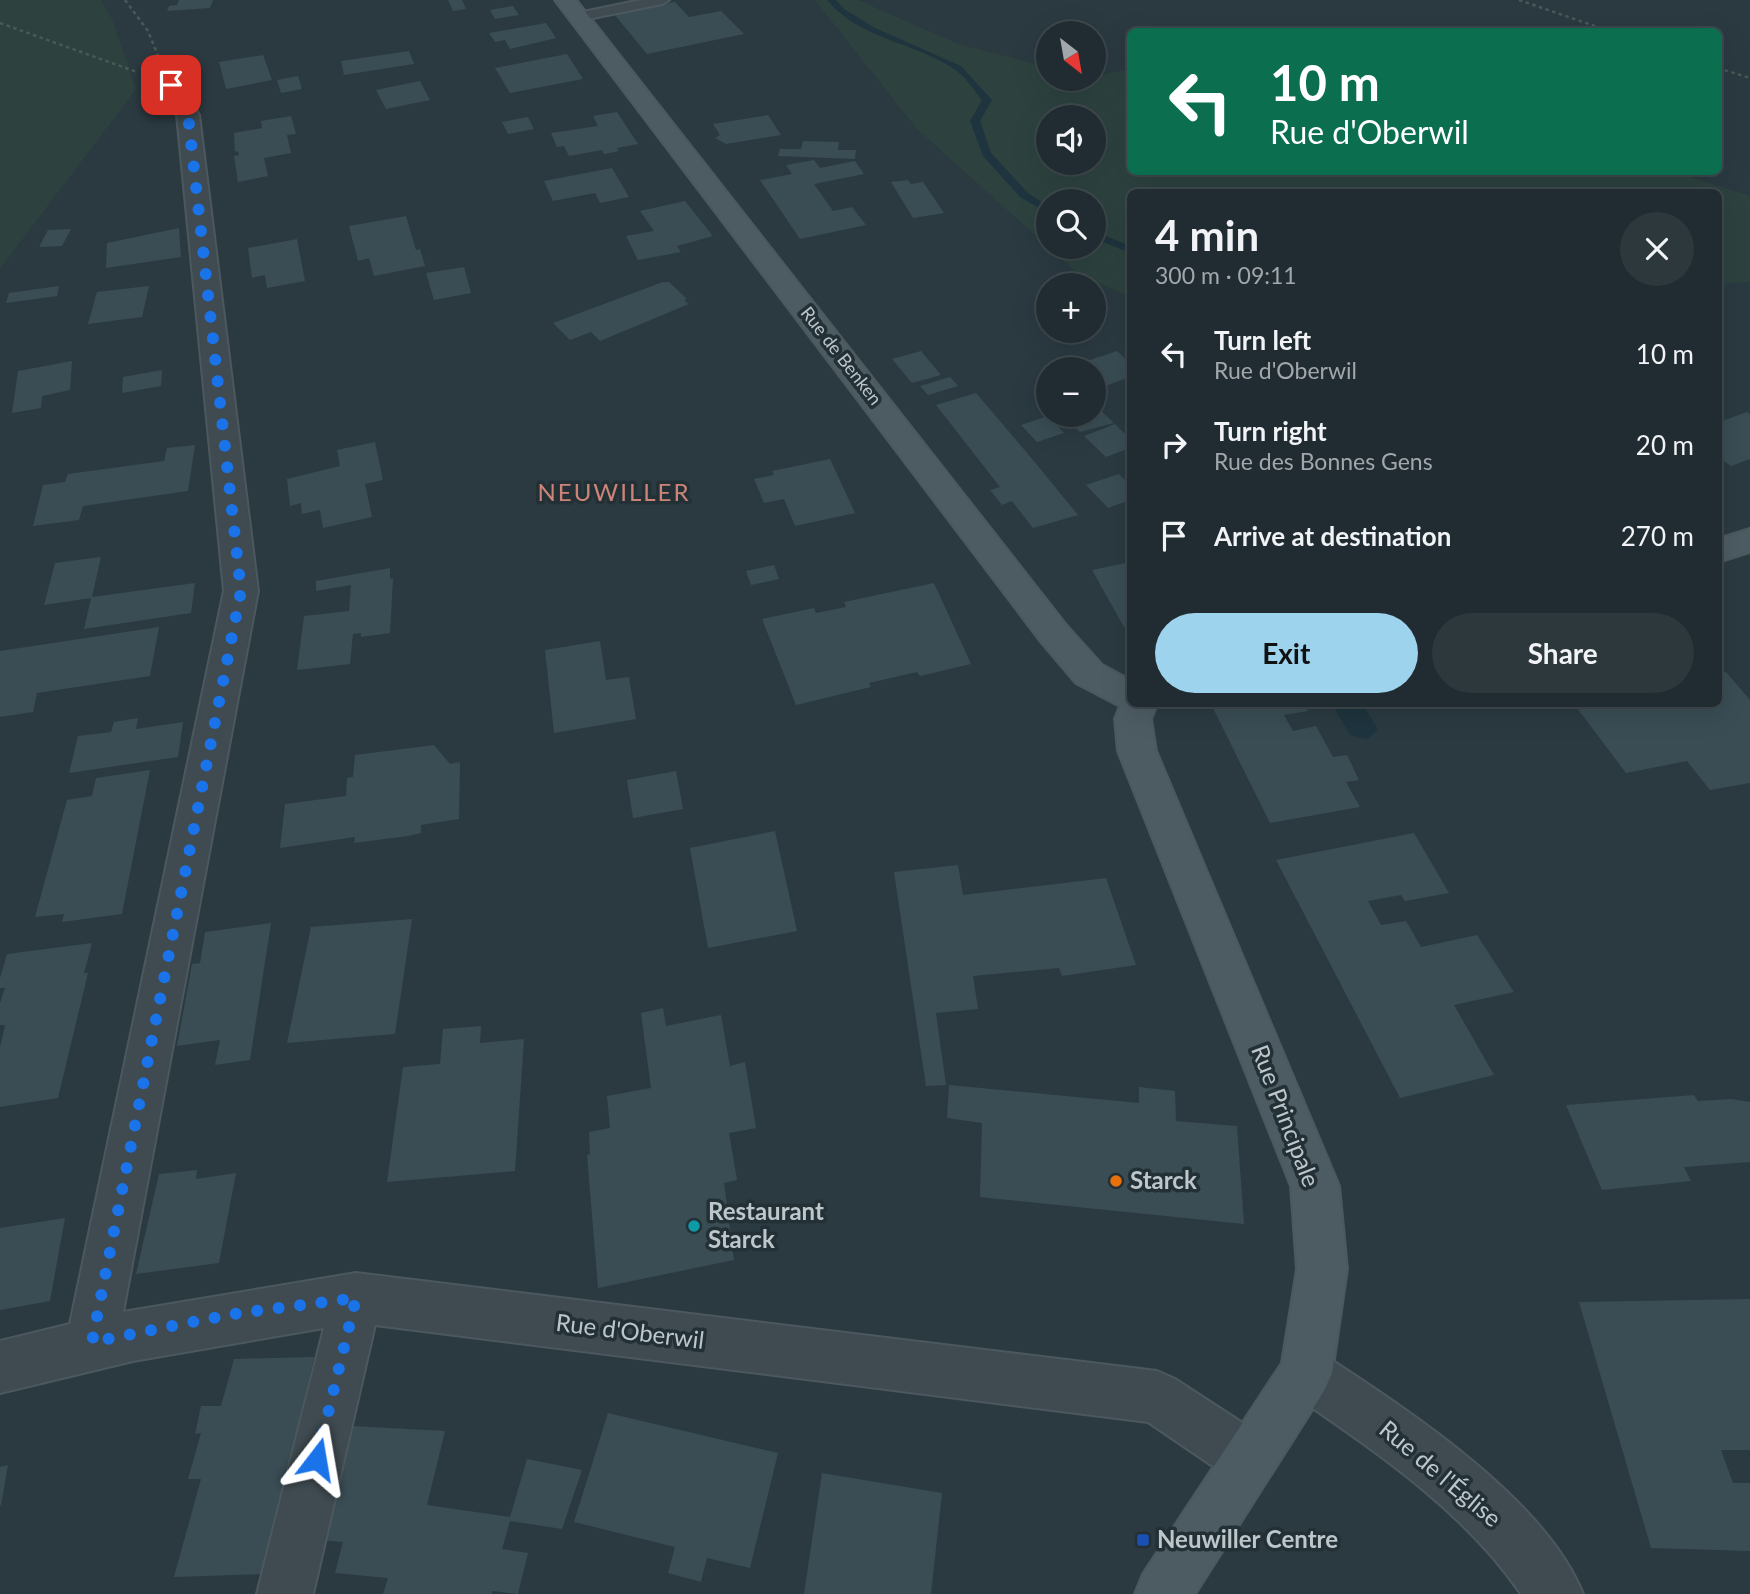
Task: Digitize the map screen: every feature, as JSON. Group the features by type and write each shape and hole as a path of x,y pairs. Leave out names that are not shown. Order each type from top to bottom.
{"street":[{"name":"Rue de Benken","path":"571,8 1054,634 1088,674 1127,694"},
{"path":"92,1342 241,591 188,115 171,85"},
{"path":"1722,550 1750,540"},
{"name":"Rue Principale","path":"1138,707 1132,727 1137,751 1315,1186 1322,1269 1306,1373 1248,1458 1163,1594"},
{"path":"285,1594 356,1298"},
{"name":"Rue d'Oberwil","path":"0,1367 92,1342 233,1314 356,1298 1157,1397 1248,1458"},
{"name":"Rue de l'Église","path":"1306,1373 1405,1440 1517,1539 1555,1594"}],"lane":[{"path":"571,8 662,0"}],"path":[{"path":"125,0 148,31 171,85"},
{"path":"1519,0 1600,28"},
{"path":"0,23 82,50 171,85"},
{"path":"1722,69 1750,78"}],"green space":[{"path":"0,0 101,0 112,19 136,89 0,269"},
{"path":"815,0 858,0 958,44 1036,64 1036,91 1106,91 1106,74 1127,70 1127,175 1684,175 1750,196 1750,282 1727,283 1722,288 1722,189 1127,189 1127,296 1106,286 1106,273 1078,273 1061,259 1106,259 1106,189 1036,189 1036,236 917,129"}],"water":[{"path":"1334,707 1365,707 1378,730 1367,739 1350,735"}],"building":[{"path":"179,0 213,0 210,8 167,11 169,6 177,5"},
{"path":"448,0 462,0 466,9 453,11"},
{"path":"675,2 689,17 721,11 744,34 647,54 614,14"},
{"path":"513,6 519,15 495,19 490,10"},
{"path":"546,23 556,38 510,49 505,40 495,42 489,33"},
{"path":"409,51 414,64 344,75 341,61"},
{"path":"567,54 583,79 510,93 495,68"},
{"path":"263,55 272,80 226,89 219,62"},
{"path":"298,76 302,89 281,93 277,80"},
{"path":"420,81 430,100 386,109 376,90"},
{"path":"617,112 638,144 604,154 602,150 569,156 564,146 557,147 551,133 598,126 593,116"},
{"path":"768,115 781,135 726,144 715,138 720,135 713,124"},
{"path":"291,116 296,134 287,135 291,153 264,158 268,176 238,182 234,156 239,155 238,151 235,152 234,133 262,128 261,121"},
{"path":"528,117 534,129 508,134 502,122"},
{"path":"803,141 839,142 838,150 856,150 855,159 778,156 780,149 801,149"},
{"path":"814,160 820,168 855,161 864,174 814,184 833,211 852,207 866,225 800,239 760,180 792,174 786,165"},
{"path":"612,168 629,197 600,203 595,193 553,201 544,181"},
{"path":"908,180 911,184 923,182 944,213 913,218 891,182"},
{"path":"685,201 713,236 677,246 681,252 638,260 626,236 654,231 640,211"},
{"path":"406,216 416,250 420,249 425,266 374,276 369,258 358,261 349,226"},
{"path":"179,228 181,257 106,268 107,243"},
{"path":"71,229 62,246 39,247 48,230"},
{"path":"297,239 305,281 267,288 265,275 252,278 248,248"},
{"path":"464,267 471,293 434,300 426,273"},
{"path":"669,282 689,304 600,341 591,332 570,340 553,323"},
{"path":"59,286 57,296 6,303 9,293"},
{"path":"149,286 142,317 88,324 97,292"},
{"path":"921,351 941,375 912,383 892,359"},
{"path":"1117,351 1127,360 1127,378 1106,386 1106,357 1099,357"},
{"path":"72,361 70,390 42,396 41,408 12,413 18,371"},
{"path":"162,370 161,386 122,393 123,377"},
{"path":"950,377 958,386 928,395 920,386"},
{"path":"976,393 1078,515 1033,528 1012,501 1002,505 990,490 1000,487 936,405"},
{"path":"1747,412 1750,414 1750,459 1731,466 1722,460 1722,421"},
{"path":"1106,415 1114,423 1106,425"},
{"path":"1036,420 1036,427 1058,427 1064,433 1037,442 1021,425"},
{"path":"1115,424 1127,436 1127,449 1106,457 1084,436"},
{"path":"1075,427 1099,427 1080,432"},
{"path":"375,442 383,480 365,484 372,517 323,528 320,510 302,514 301,503 290,506 287,479 340,466 337,450"},
{"path":"195,445 188,491 83,506 79,520 33,526 43,485 65,482 68,474 164,461 167,448"},
{"path":"830,459 855,513 795,526 784,499 764,503 754,479 774,475 772,471"},
{"path":"1119,474 1127,482 1127,501 1108,508 1086,485"},
{"path":"101,557 92,597 195,583 191,613 84,629 91,598 44,605 55,563"},
{"path":"1127,563 1127,626 1124,627 1092,570"},
{"path":"774,565 779,579 751,585 746,571"},
{"path":"390,568 390,579 393,578 390,633 361,637 361,633 353,634 350,664 297,670 304,616 349,611 351,585 316,591 316,581"},
{"path":"934,583 971,664 920,676 917,672 869,683 871,687 796,705 762,619 814,608 816,613 846,607 844,602"},
{"path":"159,627 150,676 37,693 33,712 0,717 0,651"},
{"path":"600,641 606,680 629,677 636,719 554,733 545,650"},
{"path":"1722,672 1726,672 1750,700 1750,783 1710,790 1687,761 1626,773 1576,707 1722,707"},
{"path":"1212,707 1306,707 1308,711 1284,715 1293,731 1316,726 1333,757 1347,755 1359,780 1346,782 1360,807 1270,823"},
{"path":"138,718 136,729 183,722 178,757 69,773 78,736 111,732 114,722"},
{"path":"434,745 450,764 460,762 459,819 421,825 421,833 408,836 354,843 355,837 280,848 285,804 346,796 347,778 353,777 355,755"},
{"path":"150,770 122,914 62,922 64,914 35,917 67,800 92,796 96,778"},
{"path":"676,771 683,809 633,818 627,780"},
{"path":"775,831 797,931 708,948 690,848"},
{"path":"1414,833 1449,893 1405,901 1401,895 1368,901 1381,925 1406,921 1421,947 1477,935 1514,992 1454,1005 1494,1075 1400,1098 1276,860"},
{"path":"958,865 963,895 1106,878 1136,965 1062,976 1059,968 973,976 978,1009 936,1013 946,1085 926,1086 894,872"},
{"path":"412,919 395,1034 287,1043 311,927"},
{"path":"271,923 250,1060 215,1065 220,1040 177,1046 192,964 200,963 205,932"},
{"path":"92,943 84,973 88,973 58,1098 0,1107 0,1047 5,1025 0,1025 0,1003 5,988 0,988 0,978 7,954"},
{"path":"663,1008 666,1026 721,1015 730,1066 745,1062 756,1128 729,1133 737,1180 724,1183 734,1260 598,1288 587,1155 590,1154 589,1132 610,1128 607,1096 651,1088 641,1013"},
{"path":"481,1026 480,1043 524,1039 515,1171 387,1182 403,1067 440,1064 443,1029"},
{"path":"949,1085 1139,1103 1139,1087 1175,1091 1176,1121 1237,1126 1244,1224 980,1197 982,1123 947,1118"},
{"path":"1694,1095 1698,1101 1731,1099 1750,1102 1750,1162 1684,1167 1691,1181 1602,1190 1566,1105"},
{"path":"197,1170 196,1179 236,1173 219,1263 136,1274 159,1174"},
{"path":"65,1218 50,1301 0,1310 0,1228"},
{"path":"1750,1299 1750,1450 1721,1450 1733,1483 1750,1483 1750,1551 1651,1548 1579,1302"},
{"path":"314,1357 264,1574 174,1577 201,1479 188,1479 201,1433 195,1434 201,1406 221,1406 234,1359"},
{"path":"608,1413 778,1453 750,1568 707,1558 701,1582 668,1573 675,1547 574,1522"},
{"path":"352,1426 445,1431 427,1505 510,1517 527,1459 582,1470 562,1529 510,1521 502,1549 528,1553 518,1594 492,1591 492,1594 383,1594 388,1578 335,1573 343,1542 319,1540"},
{"path":"8,1465 1,1505 0,1505 0,1467"},
{"path":"822,1473 942,1493 931,1594 804,1594"}],"waterway":[{"path":"831,0 855,20 944,61 966,75 987,100 975,121 986,154 1024,195 1036,202"},
{"path":"1106,239 1127,249"}],"place":[{"name":"Starck","path":"1116,1181"},
{"name":"Restaurant Starck","path":"694,1226"},
{"name":"Neuwiller Centre","path":"1143,1540"}],"district":[{"name":"NEUWILLER","path":"614,493"}],"route":[{"path":"171,85 188,115 241,591 92,1342 233,1314 356,1298 317,1459"}]}
